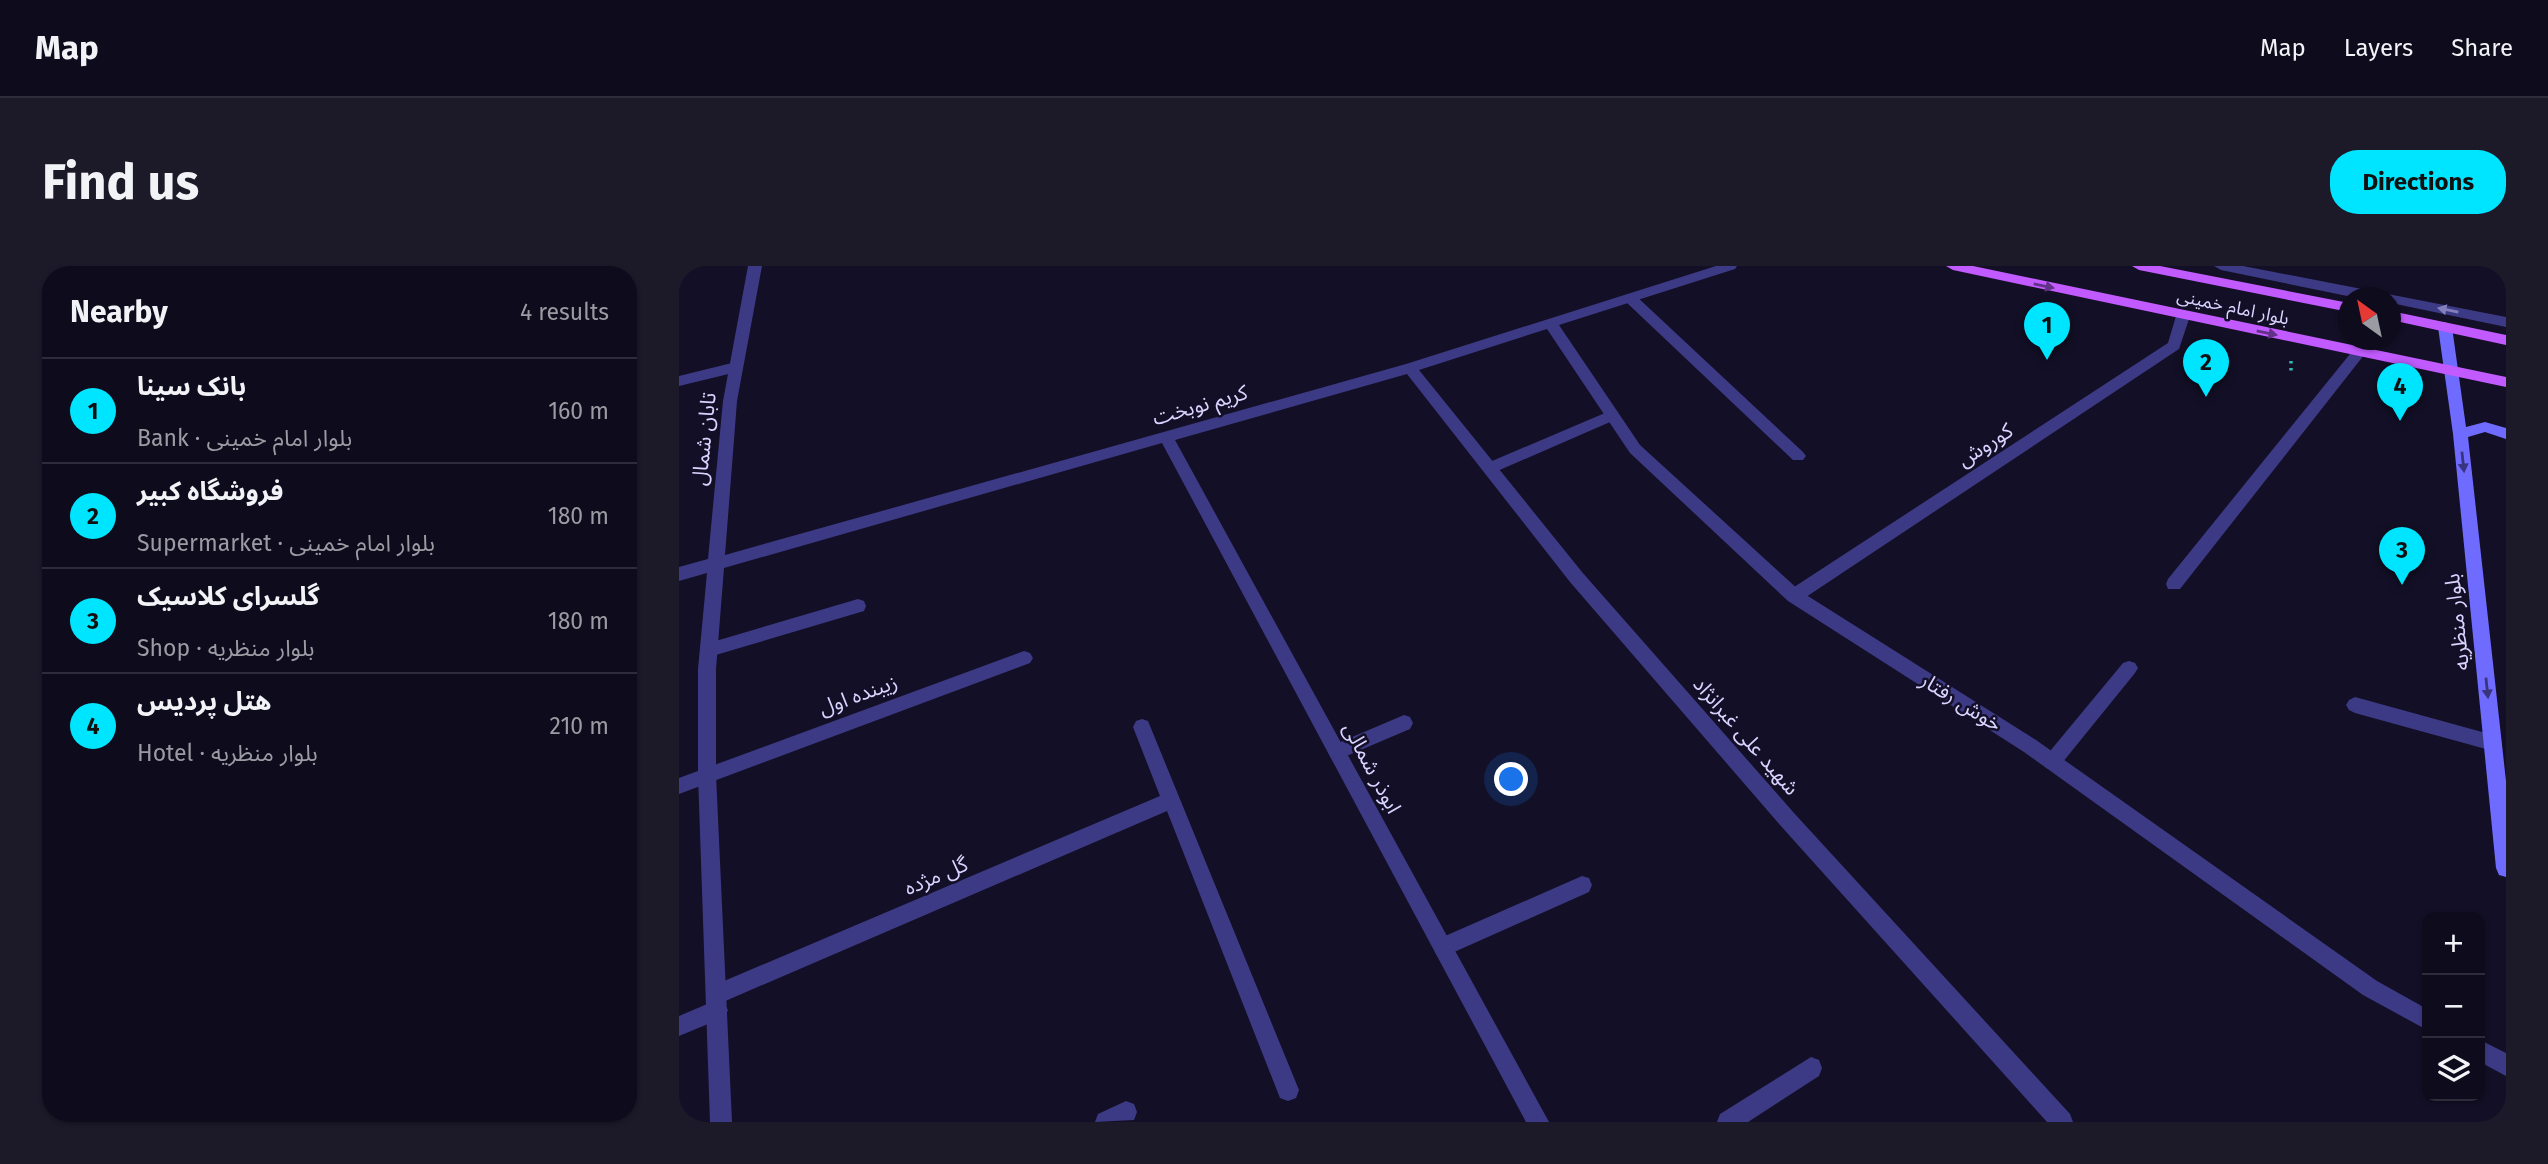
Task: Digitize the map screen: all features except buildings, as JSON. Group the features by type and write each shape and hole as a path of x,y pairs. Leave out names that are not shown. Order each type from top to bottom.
{"main road":[{"name":"بلوار امام خمینی","path":"1954,266 2506,382"},
{"name":"بلوار امام خمینی","path":"2139,266 2338,306"},
{"path":"2401,318 2506,340"},
{"name":"بلوار منظریه","path":"2445,327 2460,434 2506,868"},
{"path":"2460,434 2485,427 2506,434"}],"street":[{"name":"تابان شمال","path":"721,1122 707,775 709,650 730,401 755,266"},
{"name":"کریم نوبخت","path":"679,574 1410,368 1730,266"},
{"path":"2221,266 2338,289"},
{"path":"1630,298 1798,456"},
{"path":"2401,301 2506,322"},
{"name":"کوروش","path":"1794,596 2174,346 2183,316"},
{"name":"خوش رفتار","path":"1551,324 1635,449 1794,596 2052,762 2370,988 2422,1017"},
{"path":"2174,583 2359,352"},
{"path":"679,381 736,367"},
{"name":"شهید علی غبرانژاد","path":"1410,368 1585,587 1787,819 2062,1122"},
{"path":"1490,468 1612,415"},
{"name":"ابوذر شمالی","path":"1166,436 1538,1122"},
{"path":"709,650 858,607"},
{"name":"زیبنده اول","path":"679,786 1024,657"},
{"path":"2052,762 2129,668"},
{"path":"2355,705 2493,743"},
{"path":"1337,752 1404,723"},
{"path":"1142,727 1288,1090"},
{"name":"گل مژده","path":"679,1026 717,1002 1172,800"},
{"path":"1443,947 1582,885"},
{"path":"2485,1053 2506,1065"},
{"path":"1728,1122 1811,1068"},
{"path":"1105,1122 1126,1112"}],"place":[{"name":"بانک سینا","path":"2047,360"},
{"name":"فروشگاه کبیر","path":"2206,397"},
{"name":"هتل پرديس","path":"2400,421"},
{"name":"گلسرای کلاسیک","path":"2402,585"}]}
